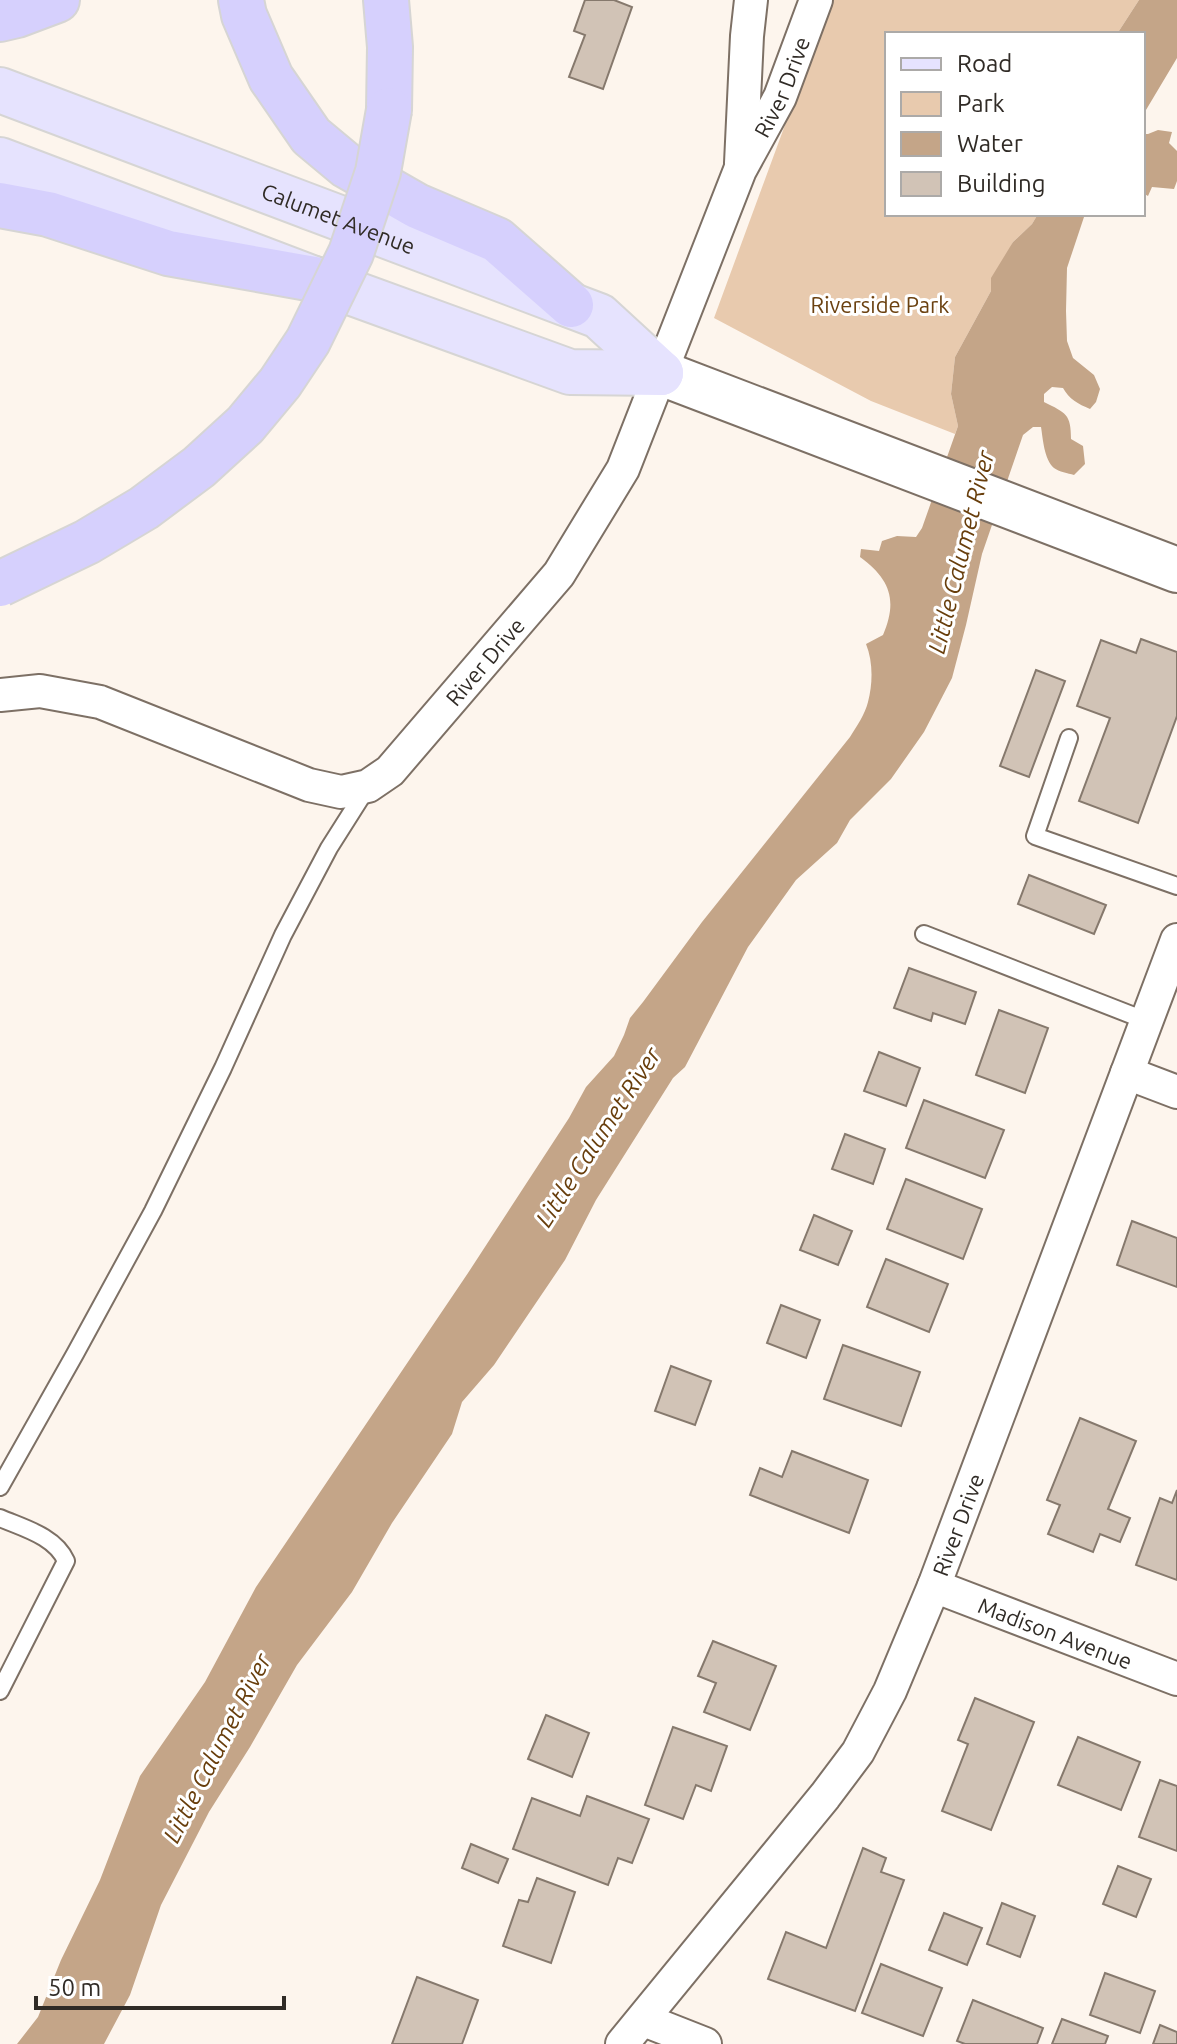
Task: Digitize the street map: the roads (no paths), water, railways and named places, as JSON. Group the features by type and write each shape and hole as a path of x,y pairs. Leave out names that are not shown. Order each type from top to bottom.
{"highway":[{"path":"0,19 57,0"},
{"path":"241,0 244,15 271,78 311,136 347,166 417,206 497,240 571,305"},
{"path":"0,584 87,542 144,508 199,467 245,425 280,383 308,341 351,253 378,172 389,110 390,47 386,0"},
{"path":"0,205 48,214 168,253 314,279"}],"main road":[{"name":"Calumet Avenue","path":"0,90 599,316 661,373"},
{"name":"Calumet Avenue","path":"0,160 570,372 661,373 1177,570"}],"street":[{"name":"River Drive","path":"740,170 751,0"},
{"name":"River Drive","path":"368,786 390,771 559,574 623,469 740,170 780,97 816,0"},
{"path":"0,695 40,691 100,702 309,785 341,792 368,786"},
{"name":"River Drive","path":"633,2032 825,1796 858,1752 890,1691 934,1586 1177,940"},
{"path":"1127,1073 1177,1092"},
{"name":"Madison Avenue","path":"934,1586 1177,1679"},
{"path":"633,2032 705,2044"}],"lane":[{"path":"1069,738 1035,836 1177,886"},
{"path":"0,1487 153,1211 283,935 329,848 368,786"},
{"path":"924,934 1147,1021"},
{"path":"0,1518 51,1541 62,1551 66,1561 0,1691"}],"water":[{"path":"1139,0 1177,0 1177,58 1145,112 1145,32 1118,32"},
{"path":"1158,130 1172,132 1169,143 1177,151 1177,181 1174,189 1152,187 1148,196 1145,194 1145,134"},
{"name":"Little Calumet River","path":"1037,216 1084,216 1067,268 1067,341 1073,358 1094,375 1100,389 1090,409 1074,401 1063,388 1052,387 1044,394 1044,402 1066,415 1071,439 1083,446 1085,464 1074,475 1058,470 1044,449 1041,427 1033,427 1023,435 982,554 952,678 924,732 891,779 850,820 837,843 796,880 748,947 685,1067 673,1078 596,1200 565,1260 494,1365 462,1402 452,1434 392,1523 352,1592 297,1665 209,1812 161,1905 130,1995 104,2044 17,2044 38,2017 61,1960 100,1880 140,1776 205,1682 256,1587 468,1273 586,1087 614,1056 630,1018 702,922 850,737 860,720 868,702 871,680 866,644 883,635 890,611 884,582 860,557 861,549 879,551 882,541 897,536 916,537 922,528 958,426 951,394 955,357 991,291 991,278 1013,242"}],"park label":[{"name":"Riverside Park","path":"880,304"}]}
